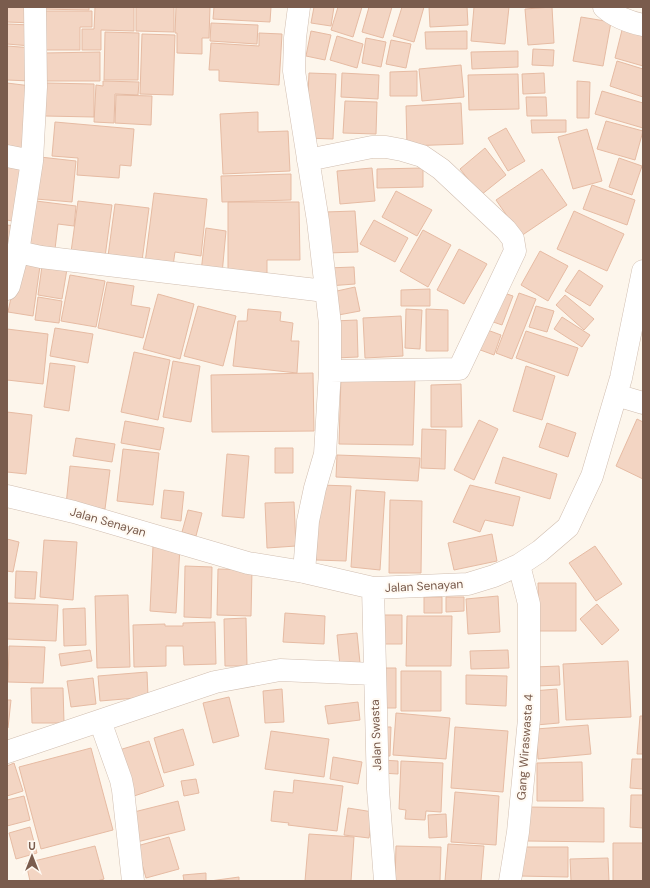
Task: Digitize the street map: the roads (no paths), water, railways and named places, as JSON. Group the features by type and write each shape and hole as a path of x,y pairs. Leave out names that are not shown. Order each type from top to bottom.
{"street":[{"path":"7,290 18,252 32,161 36,87 35,7"},
{"path":"299,7 295,38 294,71 318,221 330,324 330,370 326,454 314,488 308,522 304,572"},
{"path":"604,7 617,16 643,26"},
{"path":"308,160 372,147 386,147 422,156 441,169 506,230 513,239 515,251 459,369 330,370"},
{"path":"7,156 32,161"},
{"path":"18,252 41,257 326,291"},
{"name":"Jalan Senayan","path":"7,496 74,512 248,563 304,572 373,588 468,584 494,576 519,565 540,551 568,527 592,476 621,378 643,271"},
{"path":"616,395 643,403"},
{"name":"Gang Wiraswasta 4","path":"510,881 518,832 529,719 529,604 519,565"},
{"name":"Jalan Swasta","path":"373,588 378,789 385,881"},
{"path":"7,752 215,682 280,670 374,674"},
{"path":"100,721 123,790 133,881"}]}
